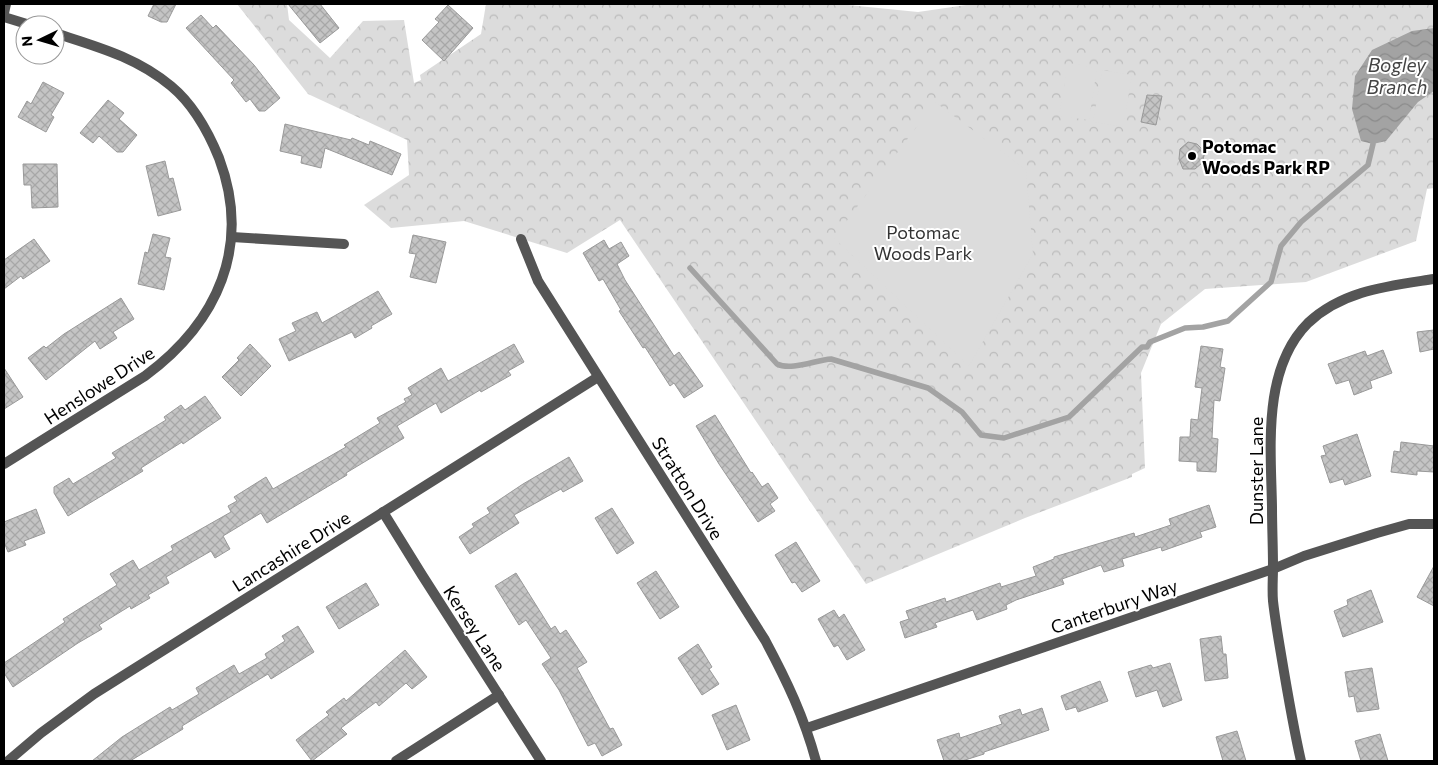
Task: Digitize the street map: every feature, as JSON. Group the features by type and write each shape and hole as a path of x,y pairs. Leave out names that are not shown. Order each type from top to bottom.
{"street":[{"path":"4,15 6,4"},
{"name":"Henslowe Drive","path":"4,464 146,376 182,346 214,300 224,274 232,237 231,204 224,172 212,139 188,103 173,88 135,61 65,36"},
{"path":"232,237 344,244"},
{"name":"Stratton Drive","path":"521,238 538,281 765,640 793,695 807,728 816,761"},
{"name":"Dunster Lane","path":"1301,761 1292,722 1273,600 1270,436 1273,408 1283,363 1294,340 1308,323 1325,310 1346,298 1365,291 1434,279"},
{"name":"Lancashire Drive","path":"8,761 47,728 94,694 598,377"},
{"name":"Kersey Lane","path":"383,512 541,761"},
{"name":"Canterbury Way","path":"807,728 1273,569 1304,556 1409,524 1434,524"},
{"path":"396,761 499,695"}],"green space":[{"name":"Potomac Woods Park","path":"237,4 287,4 289,20 330,58 363,21 404,20 414,83 421,80 420,75 481,34 486,4 838,4 918,12 973,4 1434,4 1434,188 1427,189 1416,241 1306,282 1205,289 1161,324 1141,373 1145,468 1132,474 1132,477 1025,518 866,584 620,220 567,253 464,221 391,228 364,205 409,175 407,140 308,94"},
{"path":"1068,63 1097,68 1089,120 1059,116"},
{"path":"1102,70 1132,75 1123,127 1093,122"},
{"path":"935,102 1026,170 1033,254 969,366 834,238"}],"water":[{"name":"Bogley Branch","path":"1434,28 1434,91 1418,102 1386,141 1373,144 1361,141 1352,109 1355,76 1372,50 1412,31"}],"building":[{"path":"154,4 176,4 167,22 161,22 148,16"},
{"path":"288,4 320,4 339,28 320,43"},
{"path":"448,5 473,28 444,61 422,40 439,22 435,19"},
{"path":"201,15 213,28 216,25 254,65 280,98 265,111 259,111 250,99 246,102 231,83 234,80 186,28"},
{"path":"43,82 64,93 51,115 54,117 46,132 18,117 27,101 31,104"},
{"path":"1147,95 1162,96 1156,125 1141,122"},
{"path":"108,100 124,113 119,119 137,135 123,152 117,152 99,136 93,143 80,133"},
{"path":"285,124 351,140 352,138 369,145 370,141 401,154 392,175 325,148 321,168 301,163 302,156 280,151"},
{"name":"Potomac Woods Park RP","path":"1188,142 1197,144 1205,152 1202,163 1195,169 1183,169 1179,159 1180,149"},
{"path":"165,161 169,179 173,178 181,210 158,216 146,166"},
{"path":"23,164 57,164 58,207 32,208 31,185 24,185"},
{"path":"153,234 170,238 165,257 171,258 164,290 138,284 145,252 148,253"},
{"path":"413,235 446,242 436,283 410,277 416,254 409,253"},
{"path":"34,239 50,261 23,279 21,276 4,289 4,260"},
{"path":"604,240 609,249 621,242 629,256 617,264 625,280 674,356 679,352 703,386 684,398 674,383 670,386 645,347 643,348 619,311 621,310 603,279 599,281 583,253"},
{"path":"378,291 392,314 355,338 352,332 289,361 279,339 296,331 292,323 317,312 322,323"},
{"path":"121,298 134,319 113,332 117,338 100,349 95,341 46,380 28,358"},
{"path":"1434,330 1434,349 1420,352 1417,332"},
{"path":"250,344 271,366 241,396 222,377 239,360 237,358"},
{"path":"514,344 524,362 508,371 511,375 481,392 480,390 441,413 436,403 397,426 404,438 267,523 261,513 223,536 230,549 215,558 211,551 166,577 169,583 148,595 150,598 131,609 130,606 99,625 102,629 13,687 4,673 4,663 65,622 63,619 117,585 110,574 133,560 139,570 173,550 171,546 231,512 228,506 237,501 234,497 266,477 273,489 346,447 344,445 380,423 377,418 406,402 404,399 412,395 408,388 441,368 448,381"},
{"path":"1201,346 1223,349 1220,367 1225,368 1220,401 1214,400 1212,438 1218,439 1216,472 1197,471 1197,462 1179,461 1180,437 1190,437 1191,419 1198,420 1202,388 1195,387"},
{"path":"1383,350 1392,373 1370,381 1372,388 1354,395 1349,380 1336,384 1328,364 1365,351 1367,356"},
{"path":"4,368 23,397 4,409"},
{"path":"205,396 221,418 183,444 182,442 141,468 143,471 68,516 54,493 54,487 69,478 73,484 116,458 112,453 166,420 164,417 181,405 185,410"},
{"path":"715,415 751,473 762,487 768,483 778,498 770,504 775,511 758,522 696,426"},
{"path":"1357,434 1371,476 1345,485 1343,479 1330,483 1321,456 1326,455 1323,446"},
{"path":"1401,442 1434,446 1434,472 1417,471 1417,475 1391,472 1394,451 1400,452"},
{"path":"569,457 583,481 563,492 561,489 514,515 519,523 470,554 459,537 474,527 472,524 490,513 487,508"},
{"path":"1209,505 1216,527 1200,532 1202,537 1162,551 1161,547 1122,559 1124,566 1104,572 1101,565 1062,579 1064,584 1016,600 1006,605 1007,609 977,620 973,610 935,623 937,627 905,638 900,622 909,619 906,611 945,598 946,602 1000,583 1001,587 1036,576 1033,567 1054,559 1054,557 1134,533 1135,537 1171,525 1169,519"},
{"path":"612,508 634,543 617,554 595,518"},
{"path":"36,509 45,533 24,541 26,545 8,552 4,542 4,522"},
{"path":"796,542 820,581 802,592 795,582 792,583 775,555"},
{"path":"1434,566 1434,606 1417,597"},
{"path":"656,571 679,607 660,619 637,583"},
{"path":"516,573 551,629 555,626 560,634 566,630 587,662 577,668 610,729 613,728 622,745 602,756 595,743 588,746 559,690 542,664 551,658 526,620 519,625 495,586"},
{"path":"366,583 379,605 339,629 326,607"},
{"path":"1371,590 1383,622 1343,637 1334,611 1348,605 1347,600"},
{"path":"834,610 839,618 844,614 865,650 847,660 838,645 834,647 818,619"},
{"path":"298,626 314,652 271,679 268,674 182,726 183,729 130,761 92,761 122,737 170,707 172,710 199,694 196,688 234,665 239,674 267,658 265,654 285,641 282,636"},
{"path":"1221,636 1223,654 1226,654 1228,678 1205,681 1200,639"},
{"path":"698,644 712,667 709,669 719,684 702,695 678,658"},
{"path":"405,650 427,677 412,689 406,683 379,706 376,702 341,728 347,734 312,761 296,740 329,715 326,712 344,698 346,701"},
{"path":"1170,663 1182,700 1163,707 1157,690 1136,697 1128,672 1151,665 1153,668"},
{"path":"1372,668 1379,709 1357,712 1354,696 1349,697 1345,672"},
{"path":"1100,681 1108,701 1078,712 1076,707 1066,710 1061,696"},
{"path":"736,705 750,740 727,750 712,715"},
{"path":"1042,708 1049,730 962,761 944,761 937,740 959,733 960,738 1002,724 999,716 1020,709 1022,715"},
{"path":"1237,731 1246,761 1223,761 1216,737"},
{"path":"1380,734 1388,761 1361,761 1355,741"}],"waterway":[{"name":"Bogley Branch","path":"690,268 777,364 796,366 831,359 928,388 962,412 981,435 1004,438 1069,417 1142,347 1147,347 1150,342 1185,328 1203,327 1228,321 1271,282 1281,246 1301,222 1368,165 1373,144"}],"place":[{"name":"Potomac Woods Park RP","path":"1192,156"}]}
